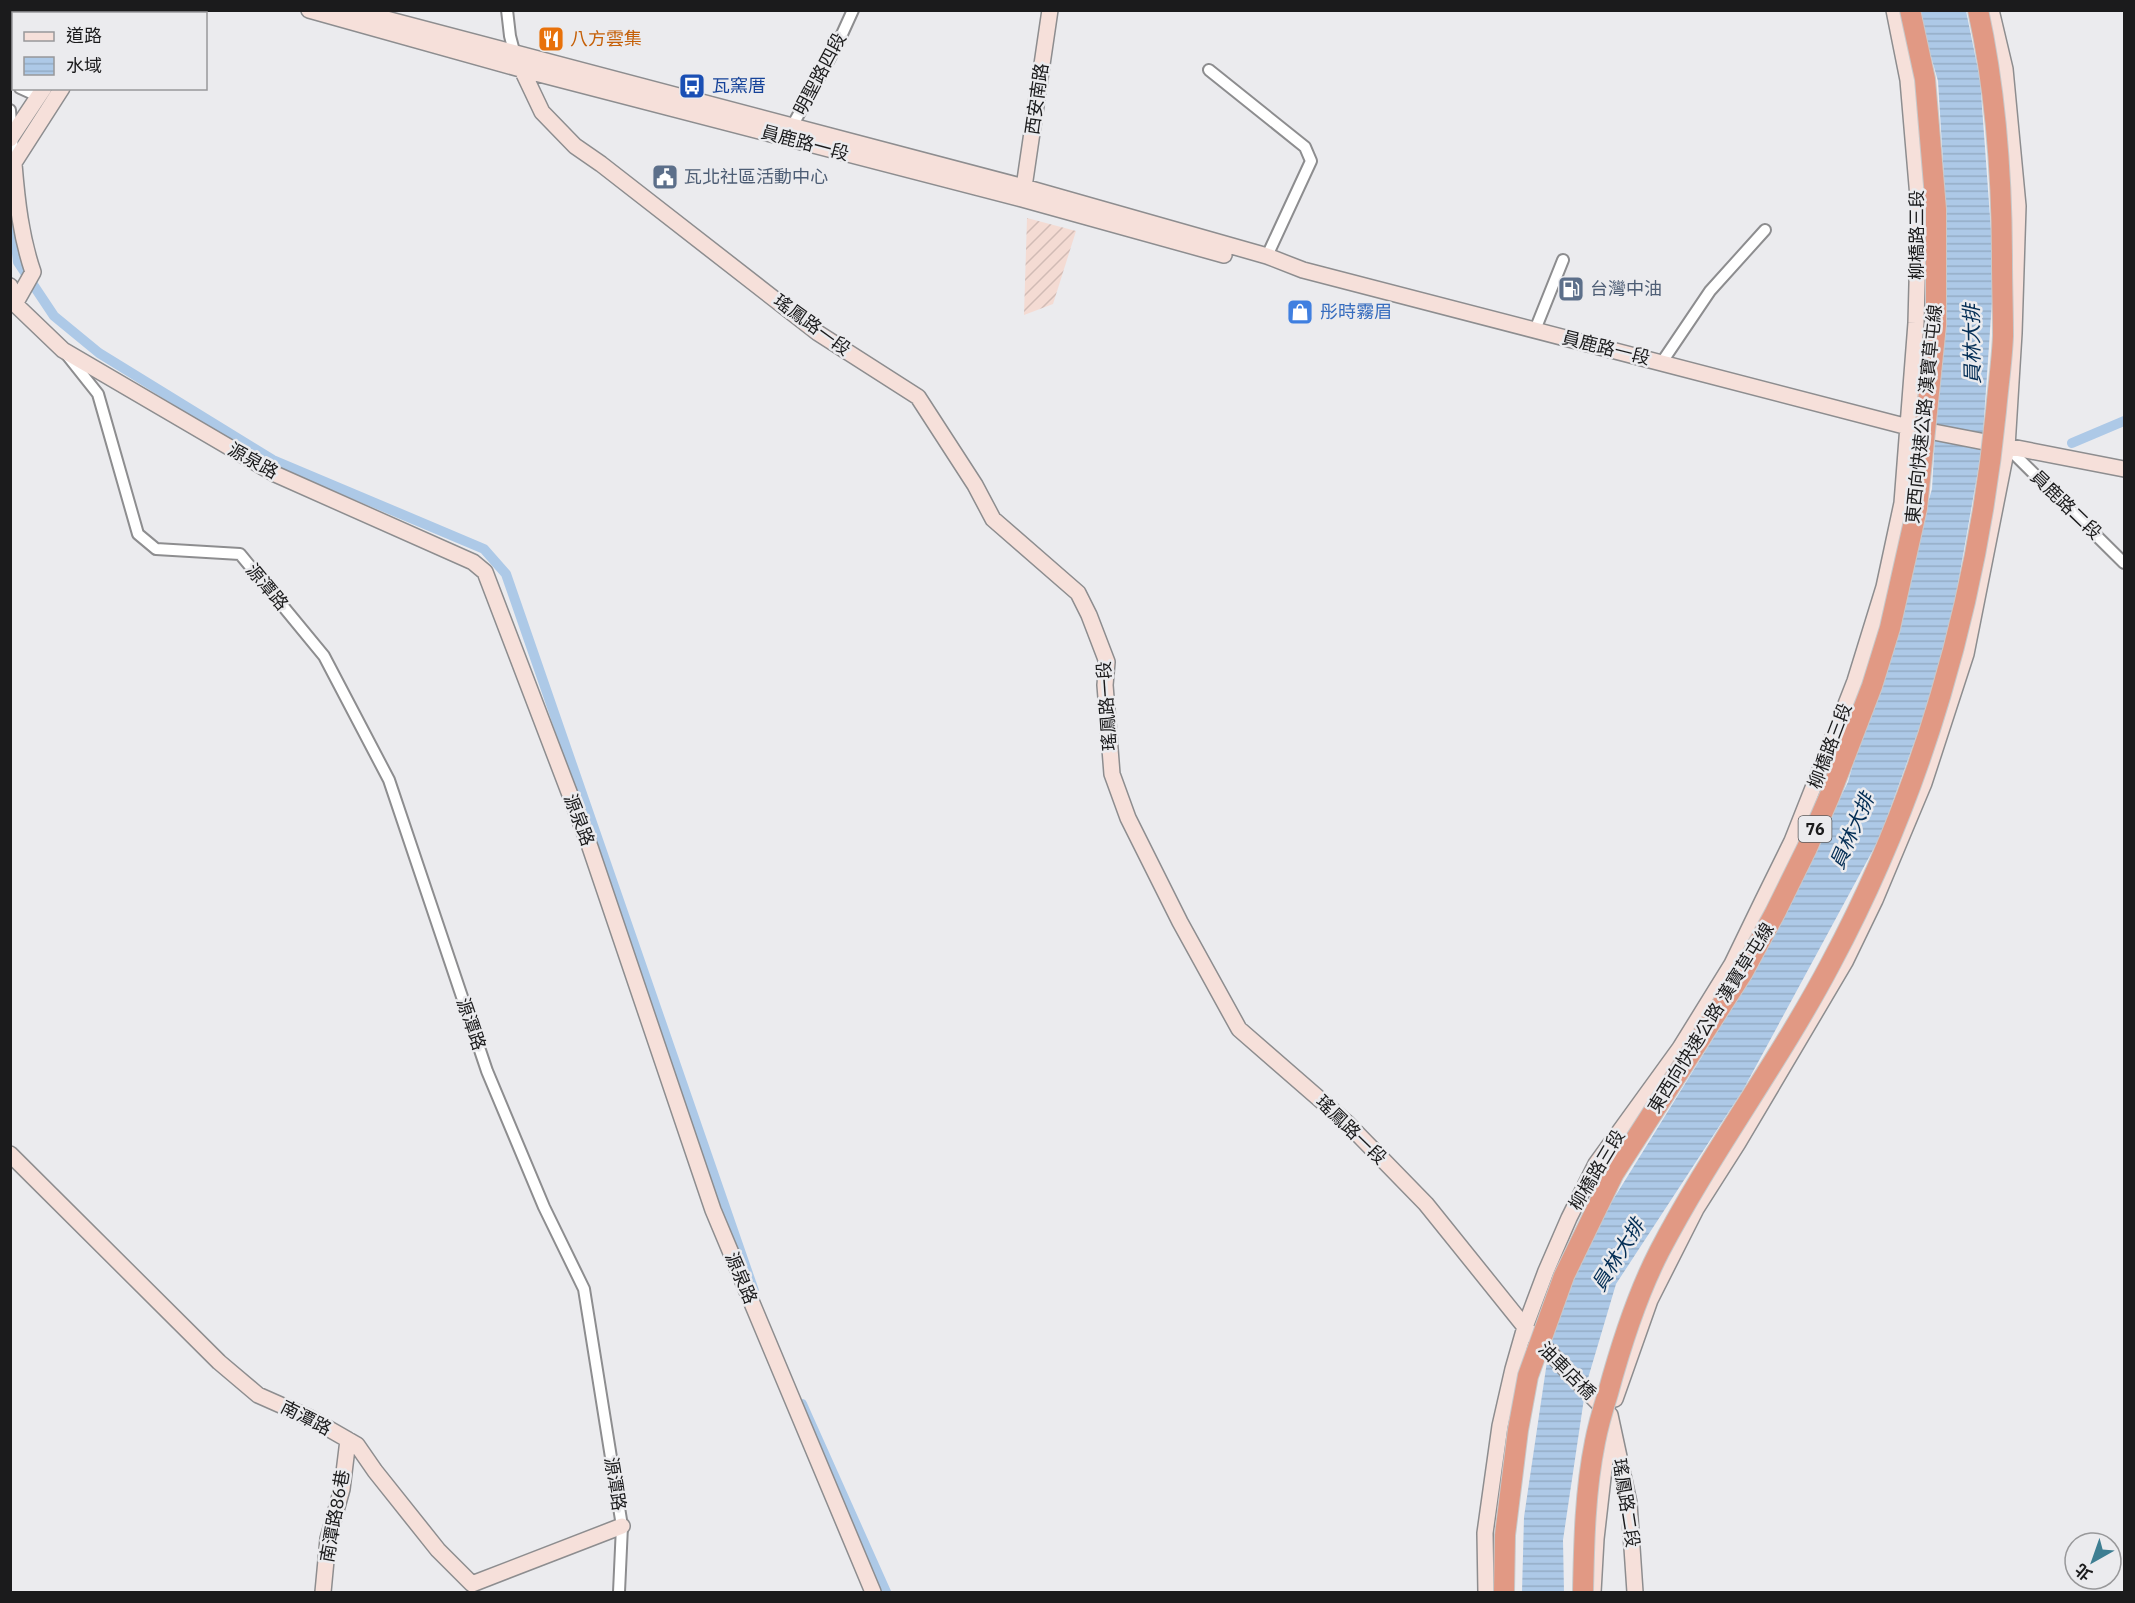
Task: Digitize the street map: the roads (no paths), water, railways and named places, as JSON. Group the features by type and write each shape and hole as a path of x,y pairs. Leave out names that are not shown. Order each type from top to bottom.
{"highway":[{"name":"東西向快速公路 漢寶草屯線","path":"1504,1593 1505,1535 1518,1430 1528,1376 1564,1276 1614,1173 1743,972 1780,904 1830,795 1872,686 1890,628 1917,508 1936,325 1936,209 1925,79 1910,10"},
{"path":"1583,1593 1584,1536 1594,1443 1618,1353 1638,1299 1658,1254 1686,1203 1806,1009 1867,893 1912,782 1953,656 1981,528 1990,474 2002,338 2002,209 1992,82 1978,10"}],"main road":[{"name":"員鹿路一段","path":"309,10 524,70 1024,187 1267,256 1303,270 1908,427 2124,469"},
{"name":"員鹿路一段","path":"352,10 1022,200 1271,268 1303,270"},
{"name":"西安南路","path":"1024,187 1050,10"},
{"name":"柳橋路三段","path":"1486,1593 1485,1533 1500,1426 1525,1327 1569,1218 1596,1164 1680,1048 1726,973 1792,841 1855,681 1884,588 1902,503 1916,323 1918,209 1908,80 1894,10"},
{"path":"1593,1593 1597,1529 1610,1414 1650,1300 1696,1209 1738,1143 1845,962 1875,900 1924,783 1966,654 2007,447 2014,333 2018,206 2005,69 1991,10"},
{"name":"瑤鳳路一段","path":"515,55 542,112 575,146 818,333 918,397 975,485 993,519 1078,593 1107,662 1105,685 1112,774 1128,818 1180,922 1239,1029 1347,1124 1426,1204 1525,1327"},
{"path":"11,137 43,90"},
{"path":"13,308 33,272 24,247 12,166 61,90"},
{"path":"10,286 13,308"},
{"name":"源泉路","path":"13,308 63,350 275,474 473,562 485,572 590,847 713,1210 873,1593"},
{"name":"南潭路","path":"10,1154 219,1362 258,1395 310,1418 357,1446 438,1550 472,1584 622,1526"},
{"name":"油車店橋","path":"1525,1327 1610,1414"},
{"name":"瑤鳳路二段","path":"1610,1414 1629,1503 1635,1593"},
{"name":"南潭路86巷","path":"323,1593 328,1539 342,1489 348,1440"}],"street":[{"path":"507,10 515,55"},
{"name":"明聖路四段","path":"789,133 838,43 853,10"},
{"path":"1209,70 1305,147 1311,161 1267,256"},
{"path":"25,90 32,93 39,90"},
{"path":"10,110 12,166"},
{"path":"1662,362 1710,291 1765,230"},
{"path":"1535,330 1563,260"},
{"name":"源潭路","path":"63,350 98,393 138,534 156,549 240,554 324,656 389,780 487,1071 544,1207 584,1289 622,1526 619,1593"},
{"name":"員鹿路二段","path":"2007,447 2124,563"}],"water":[{"name":"員林大排","path":"1918,11 1966,11 1980,79 1994,272 1982,448 1945,657 1880,837 1743,1090 1616,1284 1586,1385 1563,1540 1564,1592 1522,1592 1524,1517 1549,1348 1578,1256 1752,976 1848,782 1932,489 1947,227 1938,81"}],"waterway":[{"path":"12,210 18,262 54,316 99,353 273,460 484,549 506,574 754,1291"},
{"path":"2072,443 2124,421"},
{"path":"802,1404 886,1592"}],"place":[{"name":"八方雲集","path":"551,39"},
{"name":"瓦窯厝","path":"692,86"},
{"name":"瓦北社區活動中心","path":"665,177"},
{"name":"台灣中油","path":"1571,289"},
{"name":"彤時霧眉","path":"1300,312"}]}
